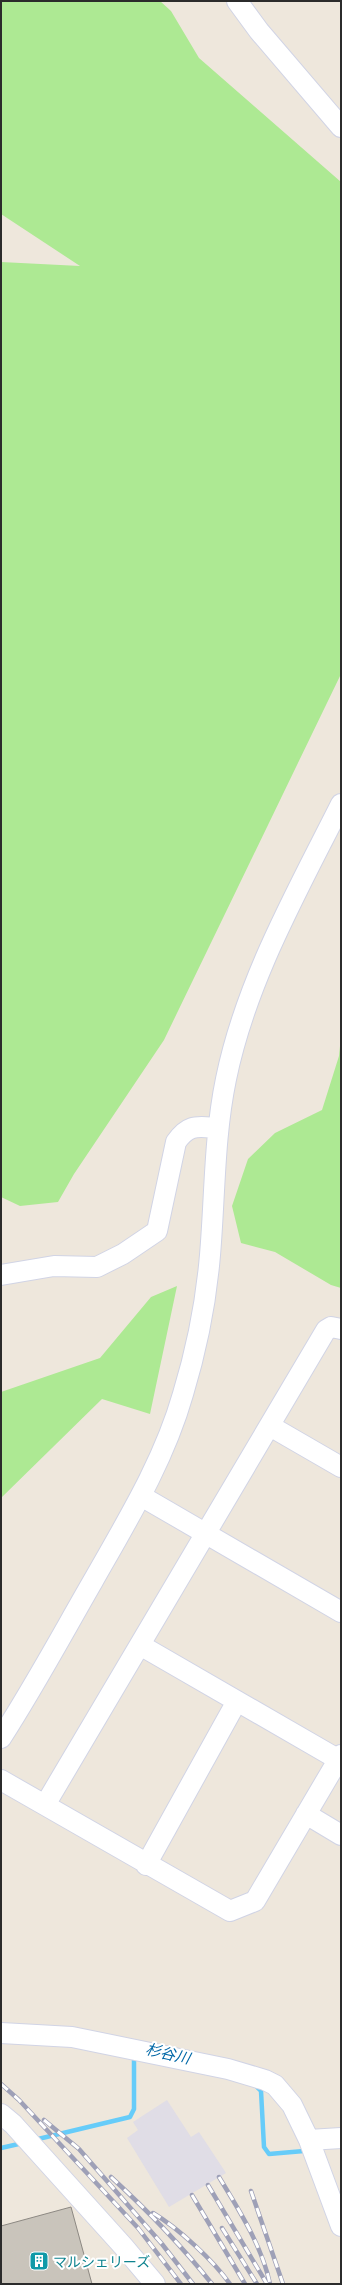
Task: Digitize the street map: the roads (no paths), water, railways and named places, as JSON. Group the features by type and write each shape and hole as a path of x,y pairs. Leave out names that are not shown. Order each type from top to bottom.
{"street":[{"path":"237,1 259,32 341,127"},
{"path":"1,1738 141,1496 170,1433 195,1350 204,1310 210,1256 218,1128 226,1078 248,1002 271,946 341,804"},
{"path":"1,1275 54,1266 97,1266 123,1254 157,1231 176,1142 182,1133 189,1128 218,1128"},
{"path":"45,1805 326,1330 331,1326 341,1329"},
{"path":"270,1426 341,1466"},
{"path":"141,1496 341,1612"},
{"path":"1,1780 146,1865 230,1911 255,1901 340,1758 140,1645"},
{"path":"146,1865 237,1701"},
{"path":"306,1814 341,1835"},
{"path":"1,2033 72,2037 228,2069 265,2080 275,2085 287,2097 309,2140 341,2226"},
{"path":"1,2114 13,2124 124,2246 154,2284"},
{"path":"309,2140 341,2138"}],"waterway":[{"name":"杉谷川","path":"34,2140 130,2117 134,2109 134,2057 137,2058"},
{"name":"杉谷川","path":"255,2085 261,2091 264,2147 269,2154 304,2151"},
{"name":"杉谷川","path":"1,2148 23,2143"}],"railway":[{"path":"1,2084 19,2100 138,2228 181,2284"},
{"path":"44,2120 79,2149 162,2244 193,2284"},
{"path":"111,2177 163,2228 212,2284"},
{"path":"219,2177 256,2242 270,2284"},
{"path":"208,2185 267,2284"},
{"path":"251,2191 283,2284"},
{"path":"192,2195 245,2284"},
{"path":"153,2213 163,2219 194,2245 230,2284"},
{"path":"222,2228 257,2284"}],"place":[{"name":"マルシェリーズ","path":"39,2261"}]}
